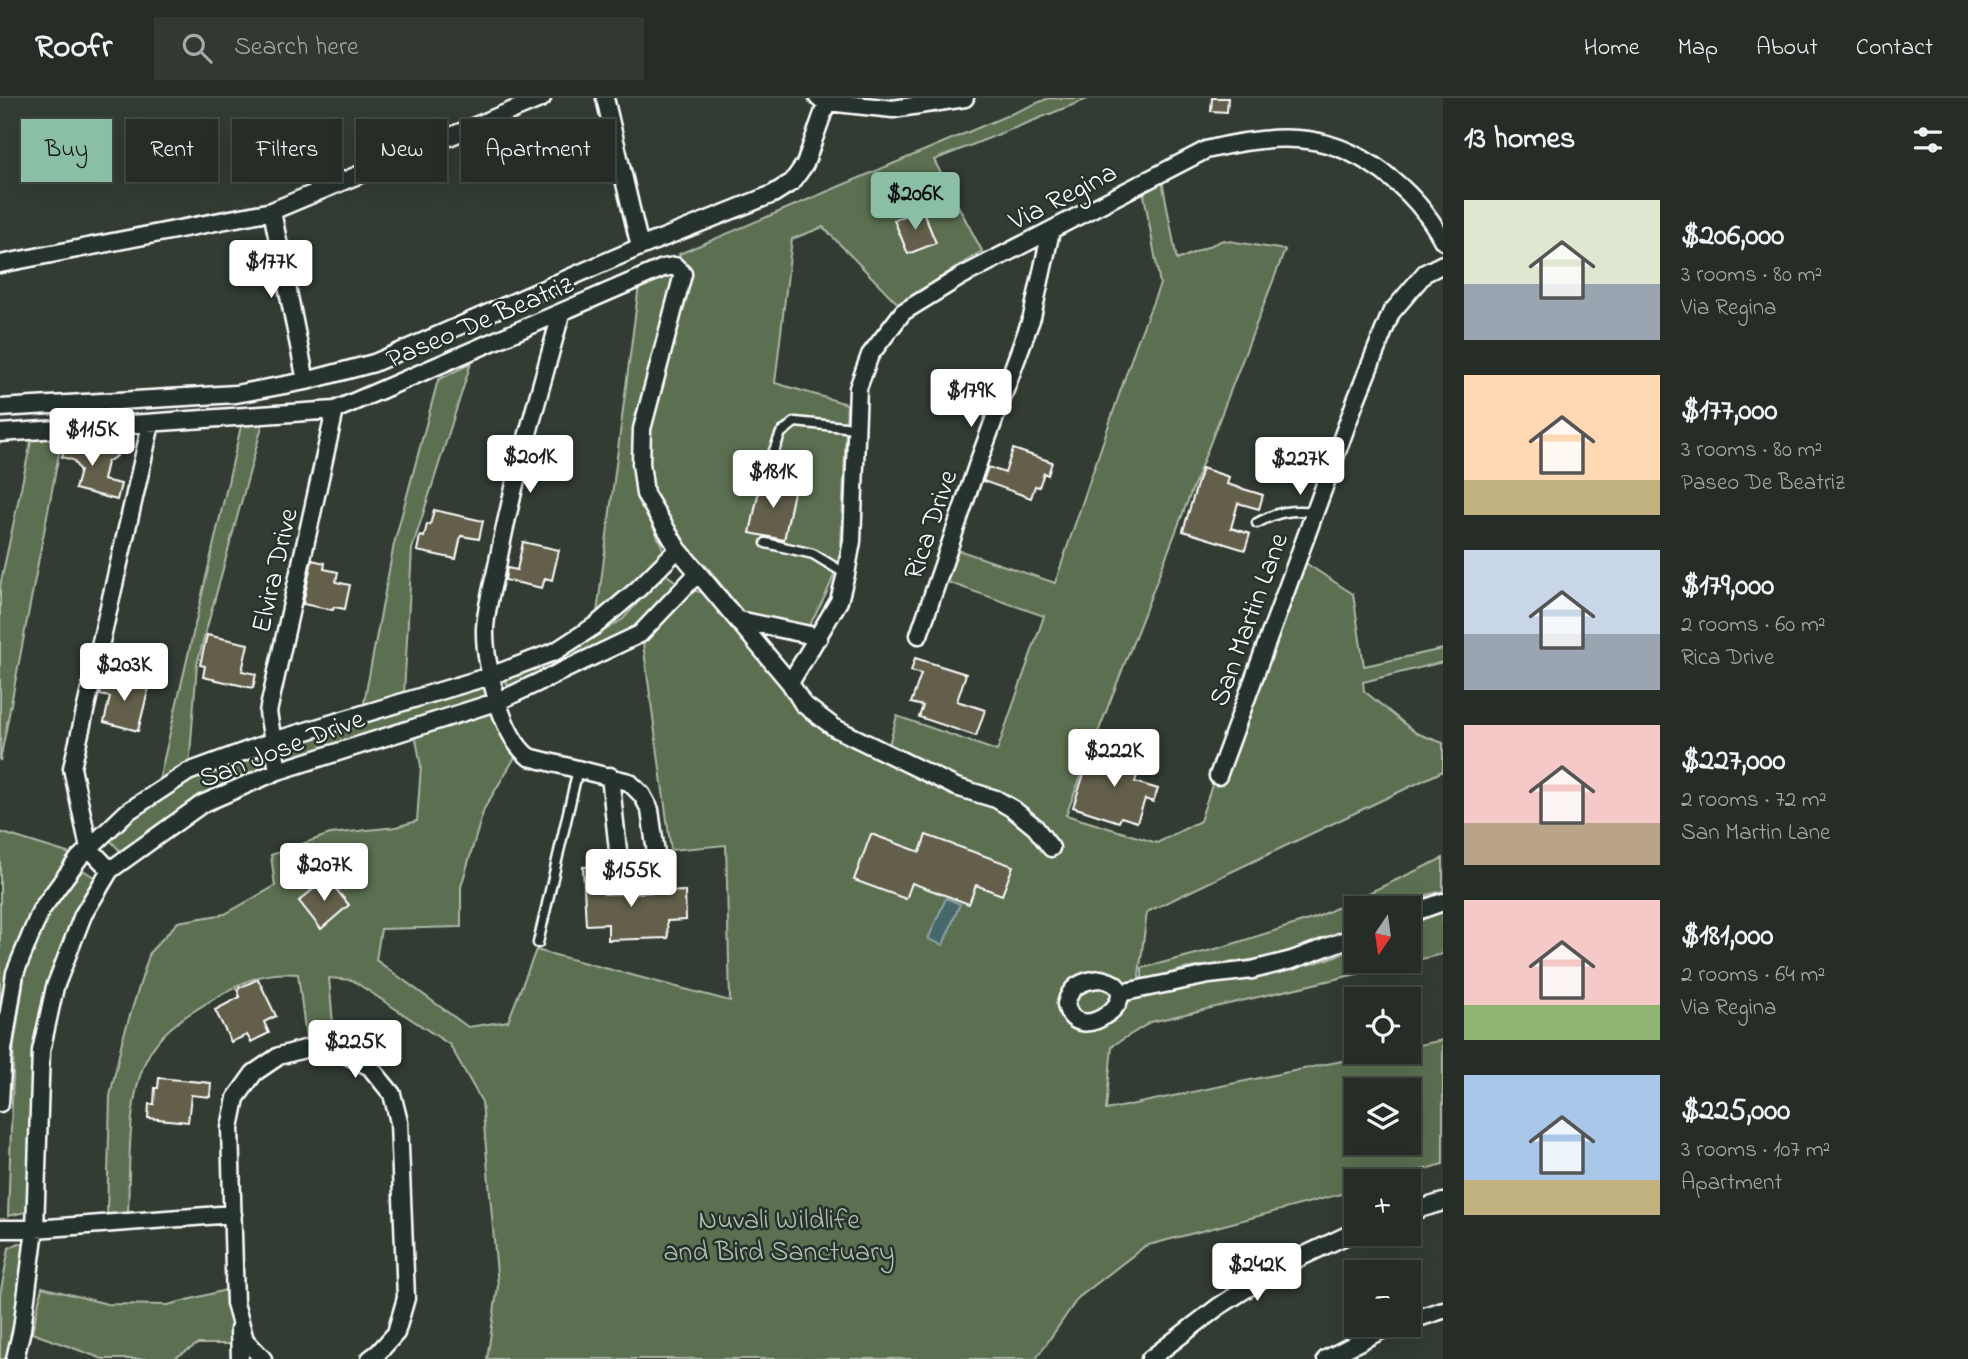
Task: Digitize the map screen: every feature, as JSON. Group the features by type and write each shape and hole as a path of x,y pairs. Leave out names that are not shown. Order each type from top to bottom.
{"street":[{"path":"0,264 272,211 542,98"},
{"path":"605,98 640,247"},
{"path":"0,408 236,394 306,381 374,363 640,247 773,194 792,182 805,164 822,100 893,109 965,98"},
{"name":"Via Regina","path":"790,683 839,601 852,541 858,388 870,355 903,312 960,277 1206,150 1248,140 1301,139 1343,150 1382,171 1412,197 1443,241"},
{"path":"272,211 306,381"},
{"name":"Rica Drive","path":"919,635 1032,317 1051,231"},
{"name":"San Martin Lane","path":"1218,776 1314,512 1391,313 1425,273 1443,264"},
{"name":"Paseo De Beatriz","path":"0,433 335,410 673,265 683,274 642,429 641,463 645,494 678,549"},
{"path":"561,314 512,490 485,629 490,676 507,724 521,751 528,757 629,782 642,795 650,810 656,853"},
{"name":"Elvira Drive","path":"278,771 268,712 335,410"},
{"path":"110,870 89,848 72,768 151,424"},
{"path":"678,549 790,683 803,704 835,728 956,787 996,799 1035,827 1051,848"},
{"name":"San Jose Drive","path":"0,1103 3,1051 15,973 41,910 89,848 127,813 182,775 273,741 490,676 556,651 596,625 638,589 678,549"},
{"name":"San Jose Drive","path":"15,1359 23,1329 35,1229 41,1051 55,987 83,915 110,870 202,804 278,771 499,701 640,634 698,573"},
{"path":"739,620 819,637"},
{"path":"610,776 619,860"},
{"path":"1421,910 1443,902"},
{"path":"1120,993 1164,983 1252,970 1344,940"},
{"path":"240,1359 235,1303 230,1128 236,1098 254,1073 279,1056 308,1048 341,1052 370,1067 392,1094 399,1122 406,1298 396,1333 370,1359"},
{"path":"1421,1208 1443,1202"},
{"path":"0,1230 233,1214"},
{"path":"1150,1359 1218,1307 1282,1266 1344,1237"},
{"path":"1421,1317 1443,1310"},
{"path":"238,1320 245,1340 263,1359"},
{"path":"1326,1359 1372,1337"}],"lane":[{"path":"771,458 781,433 795,422 855,428"},
{"path":"1257,523 1281,512 1314,512"},
{"path":"766,542 813,554 846,574"},
{"path":"538,943 578,768"}],"green space":[{"path":"1049,98 1090,98 934,160 982,251 898,304 823,227 792,239 775,383 847,404 841,548 829,588 809,626 744,614 709,569 686,546 654,493 649,462 651,427 686,273 679,254"},
{"name":"Nuvali Wildlife and Bird Sanctuary","path":"1162,180 1177,260 1223,240 1285,250 1066,815 1157,843 1200,821 1213,782 1221,783 1304,562 1353,594 1364,666 1443,649 1443,662 1363,682 1364,691 1416,733 1443,743 1443,771 1147,912 1139,975 1143,996 1199,982 1302,966 1344,952 1344,973 1361,973 1151,1022 1112,1046 1106,1110 1344,1061 1344,1064 1421,1064 1421,1045 1443,1040 1443,1164 1421,1170 1344,1169 1344,1193 1145,1246 1078,1298 1036,1359 487,1359 498,1286 482,1102 450,1045 352,980 329,978 335,1046 307,1046 298,974 286,973 265,975 228,991 181,1020 157,1042 143,1067 133,1108 128,1215 107,1215 110,1096 122,1041 150,952 178,922 225,914 275,886 271,855 330,834 396,827 417,821 421,766 415,734 489,710 502,720 520,749 484,809 461,887 461,927 381,929 376,960 468,1027 508,1021 536,950 730,1001 726,845 671,850 642,636 687,589 705,593 802,708 885,759 897,716 997,751 1044,616 944,581 955,549 1055,583 1136,345 1160,284 1143,189"},
{"path":"674,273 678,279 638,424 638,494 665,553 637,583 597,613 639,285 655,276"},
{"path":"471,363 412,549 404,694 363,708 394,544 438,380"},
{"path":"264,419 197,664 189,768 157,789 242,422"},
{"path":"63,433 0,761 0,586 32,437"},
{"path":"664,573 678,583 634,629 510,689 504,678 553,662 623,619"},
{"path":"485,684 488,697 289,762 289,742"},
{"path":"258,754 261,771 197,798 121,852 109,839 184,782"},
{"path":"0,832 74,855 35,908 0,1031"},
{"path":"1443,858 1443,891 1421,898 1362,896"},
{"path":"83,870 97,879 69,928 48,989 34,1210 8,1216 14,1045 26,965 53,906"},
{"path":"1344,904 1344,932 1266,958 1183,969 1142,981 1142,968 1223,947 1315,918"},
{"path":"1443,911 1443,954 1421,959 1421,919"},
{"path":"19,1243 32,1246 8,1359 0,1359 0,1295 9,1248"},
{"path":"42,1287 107,1304 168,1305 237,1287 237,1344 198,1344 173,1359 103,1359 32,1333"}],"water":[{"path":"946,898 960,904 943,945 928,939"}],"building":[{"path":"1212,98 1228,98 1227,112 1211,111"},
{"path":"922,209 936,243 908,254 894,220"},
{"path":"66,439 104,448 111,445 117,456 107,462 103,480 121,484 117,500 75,489 80,471 73,460 62,457"},
{"path":"1013,449 1052,462 1048,475 1044,473 1031,498 983,481 988,467 1005,473"},
{"path":"1202,468 1229,477 1227,484 1263,495 1259,509 1238,503 1231,528 1250,534 1245,550 1183,531"},
{"path":"761,480 795,487 784,540 750,533"},
{"path":"434,510 483,521 479,539 461,536 456,559 417,551 420,536 424,537"},
{"path":"523,542 559,550 552,580 545,578 542,588 505,580 507,568 517,570"},
{"path":"312,560 325,563 324,569 338,572 336,582 350,585 345,609 334,607 333,610 303,604"},
{"path":"207,635 248,644 242,671 256,674 253,688 203,677 205,666 200,665"},
{"path":"915,658 966,674 957,701 985,710 976,736 919,717 923,706 911,703 921,674 911,671"},
{"path":"103,678 149,687 138,731 104,722 110,697 100,695"},
{"path":"1101,749 1141,763 1135,782 1158,789 1153,802 1145,799 1137,822 1121,817 1119,822 1073,807 1086,768 1094,770"},
{"path":"871,834 920,852 926,835 1013,866 1002,895 976,885 969,904 912,883 906,899 854,880"},
{"path":"602,866 604,894 685,891 686,920 667,921 668,938 608,940 608,924 586,925 583,867"},
{"path":"327,878 349,905 321,929 299,901"},
{"path":"258,979 276,1016 264,1022 269,1033 251,1042 247,1035 231,1042 215,1010 240,997 237,989"},
{"path":"159,1078 211,1083 210,1097 191,1095 188,1122 148,1118 149,1104 154,1104"}]}
